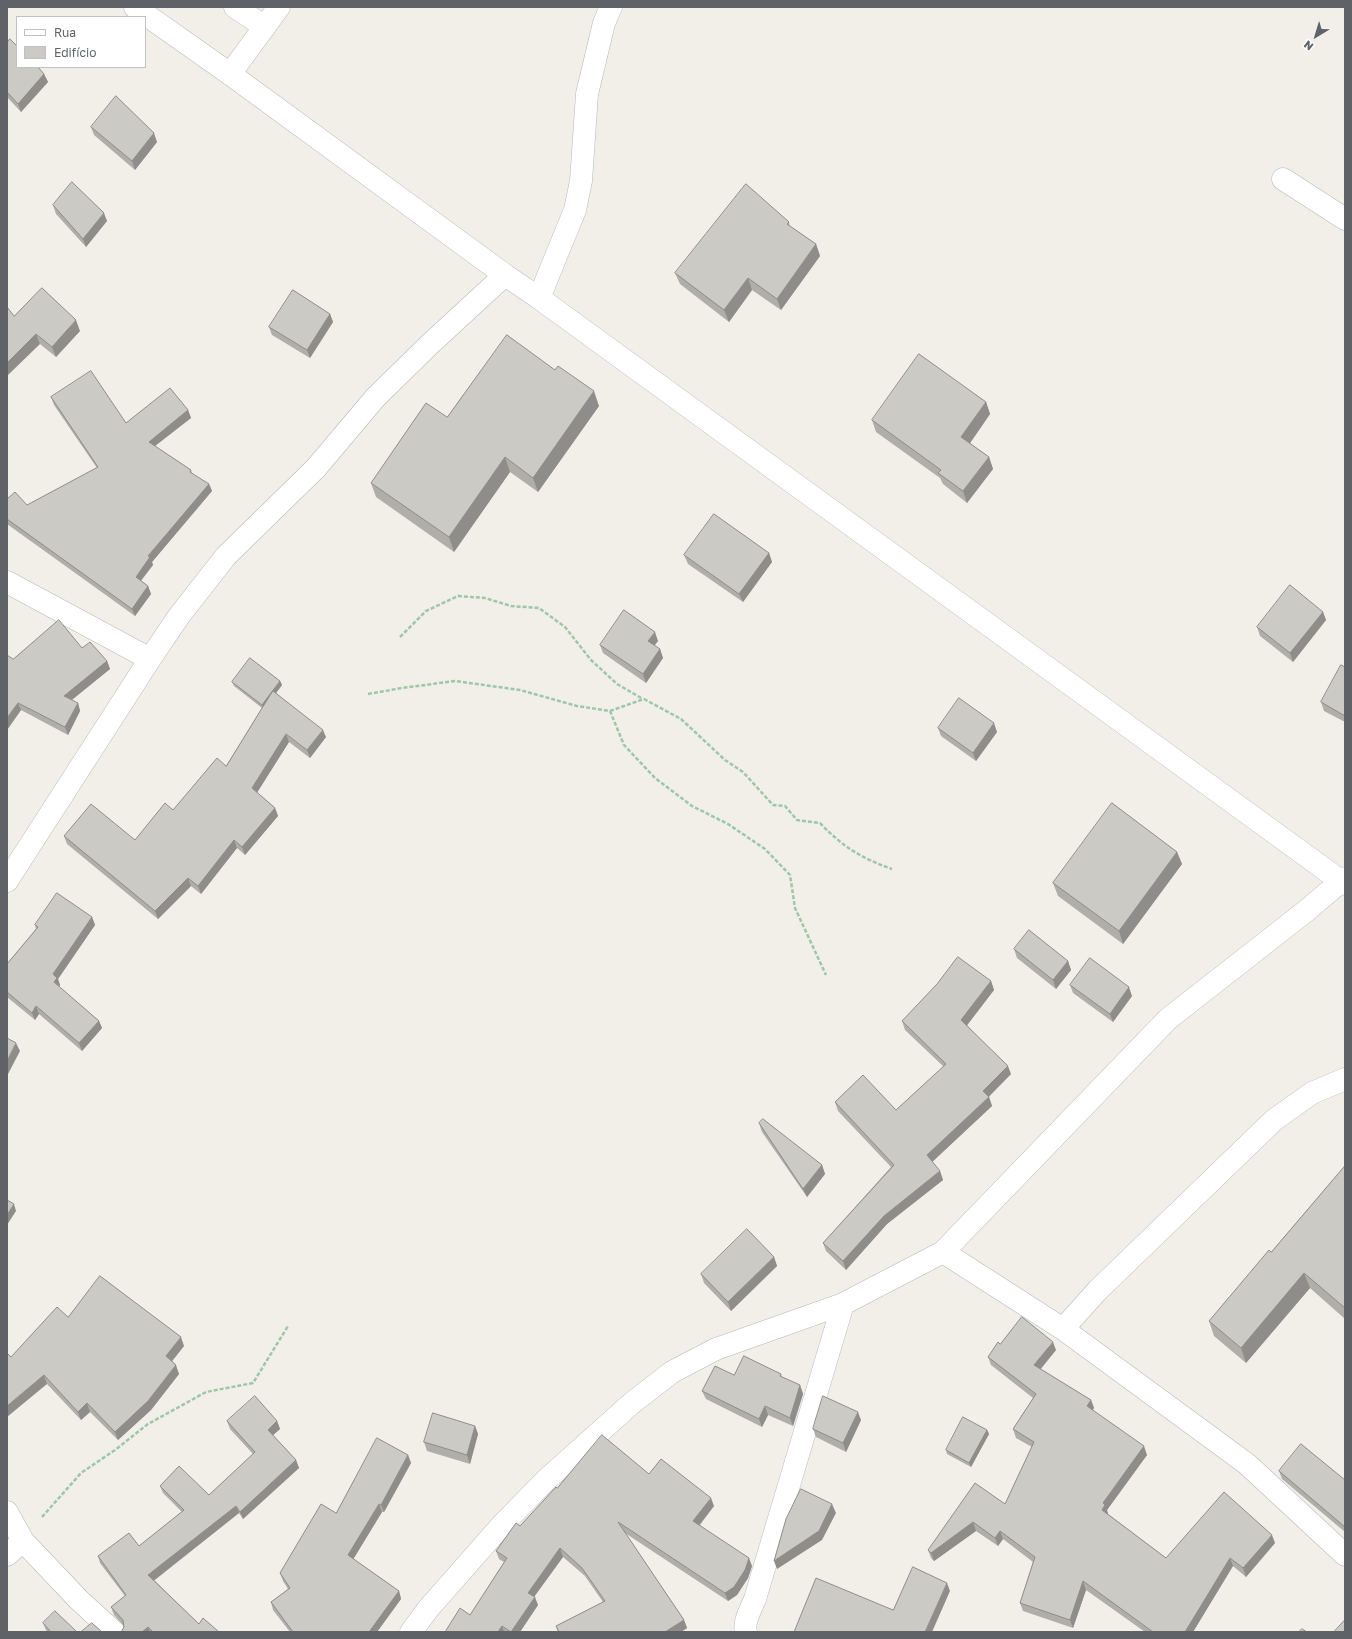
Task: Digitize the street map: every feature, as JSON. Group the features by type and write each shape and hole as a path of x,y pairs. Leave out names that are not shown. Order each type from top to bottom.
{"street":[{"path":"135,7 230,74 504,275 539,298 1344,881 1168,1019 943,1252 843,1304 716,1349 672,1372 632,1403 546,1480 501,1526 428,1609 411,1632"},
{"path":"235,7 266,27"},
{"path":"230,74 266,27 279,7"},
{"path":"539,298 574,210 581,181 587,94 604,23 611,7"},
{"path":"1283,179 1345,219"},
{"path":"7,881 150,659 179,616 226,556 316,468 375,398 504,275"},
{"path":"7,582 150,659"},
{"path":"1063,1329 1097,1291 1274,1120 1312,1093 1345,1079"},
{"path":"943,1252 1063,1329 1247,1464 1345,1555"},
{"path":"746,1632 746,1620 757,1592 843,1304"},
{"path":"7,1512 23,1541 79,1600 114,1632"},
{"path":"7,1555 23,1541"}],"path":[{"path":"400,637 426,611 458,596 485,598 511,606 539,608 564,627 591,660 618,684 681,719 725,760 743,772 773,805 785,806 797,820 820,823 832,836 849,849 867,860 892,869"},
{"path":"368,694 455,681 520,690 577,706 610,711 644,699"},
{"path":"610,711 624,745 655,778 692,806 728,824 765,849 790,875 795,908 826,974"},
{"path":"23,1541 81,1473 115,1450 148,1424 206,1392 253,1383 288,1326"}],"building":[{"path":"10,39 16,45 16,68 39,68 44,74 18,104 7,92 7,43"},
{"path":"116,96 154,133 132,161 91,127"},
{"path":"72,182 104,213 83,239 53,205"},
{"path":"746,184 789,222 787,224 816,244 777,299 748,278 724,310 675,273"},
{"path":"42,288 76,320 52,347 36,334 7,363 7,307 14,316"},
{"path":"293,290 330,314 307,350 269,327"},
{"path":"507,335 555,370 558,366 594,391 533,478 505,457 449,537 371,483 426,403 447,417"},
{"path":"919,354 986,402 961,437 989,457 963,491 938,473 941,470 872,420"},
{"path":"91,371 126,423 170,388 188,410 149,442 209,484 148,556 150,557 136,577 148,586 132,609 7,519 7,499 15,492 27,505 98,467 51,397"},
{"path":"714,514 769,553 739,594 684,555"},
{"path":"1290,585 1323,612 1290,653 1257,627"},
{"path":"624,610 655,632 648,641 660,649 643,674 600,645"},
{"path":"59,620 82,648 90,642 107,661 64,696 78,703 65,727 18,703 7,718 7,655 13,659"},
{"path":"250,658 280,681 262,705 232,682"},
{"path":"1341,665 1345,667 1345,716 1321,702"},
{"path":"273,691 323,730 307,750 286,734 252,788 275,808 242,847 234,840 198,886 188,878 155,911 64,836 91,804 135,840 165,803 173,810 217,758 226,766"},
{"path":"959,698 994,723 973,753 938,728"},
{"path":"1112,803 1177,852 1119,931 1053,883"},
{"path":"57,893 92,917 53,974 57,978 54,982 99,1021 79,1043 36,1006 32,1013 7,992 7,964 38,927 35,925"},
{"path":"1029,930 1068,961 1053,980 1014,949"},
{"path":"958,957 991,981 961,1020 1008,1066 983,1091 989,1097 927,1155 940,1171 884,1216 843,1261 823,1243 894,1165 835,1102 863,1075 896,1110 946,1064 902,1021 937,984"},
{"path":"1090,958 1129,987 1110,1014 1070,985"},
{"path":"7,1038 16,1043 7,1061"},
{"path":"763,1119 822,1165 803,1189 759,1123"},
{"path":"1345,1166 1345,1308 1304,1273 1241,1348 1209,1321 1269,1250 1271,1252"},
{"path":"7,1200 14,1204 7,1215"},
{"path":"747,1229 774,1257 728,1302 701,1274"},
{"path":"100,1276 181,1337 166,1356 176,1365 148,1401 115,1432 87,1403 78,1412 44,1375 7,1406 7,1353 11,1357 57,1307 68,1317"},
{"path":"1022,1317 1053,1342 1034,1365 1091,1400 1087,1406 1144,1446 1103,1503 1105,1505 1102,1510 1166,1558 1224,1492 1272,1535 1243,1568 1230,1558 1185,1632 1153,1632 1083,1581 1070,1620 1020,1603 1035,1557 1000,1531 995,1538 973,1522 931,1553 928,1550 975,1483 1005,1504 1034,1442 1013,1429 1036,1394 988,1357 998,1342 1000,1344"},
{"path":"744,1356 781,1374 780,1376 800,1385 790,1418 765,1406 759,1419 702,1391 715,1366 734,1375"},
{"path":"255,1396 277,1421 268,1430 296,1460 240,1512 236,1506 148,1575 199,1624 203,1618 219,1632 153,1632 148,1627 142,1632 121,1632 124,1627 123,1620 111,1607 126,1595 98,1556 129,1533 139,1546 184,1510 160,1486 179,1466 209,1495 255,1452 227,1421"},
{"path":"823,1396 858,1412 843,1443 813,1429"},
{"path":"433,1413 475,1426 467,1455 424,1442"},
{"path":"963,1417 987,1430 969,1463 946,1450"},
{"path":"602,1435 649,1474 661,1459 711,1498 693,1521 749,1558 745,1570 734,1587 725,1593 618,1522 684,1620 665,1632 559,1632 556,1626 605,1601 582,1568 560,1548 528,1593 535,1597 511,1632 502,1626 498,1632 445,1632 460,1608 470,1615 507,1558 496,1551 516,1523 520,1526 556,1487 557,1488"},
{"path":"377,1438 408,1455 381,1505 379,1504 348,1555 399,1591 369,1632 293,1632 271,1602 290,1588 280,1573 321,1504 336,1513"},
{"path":"1301,1444 1345,1480 1345,1527 1279,1471"},
{"path":"801,1489 832,1504 819,1531 774,1561 786,1519"},
{"path":"913,1567 947,1583 925,1632 794,1632 816,1578 893,1610"},
{"path":"55,1611 77,1632 51,1632 43,1623"},
{"path":"1345,1620 1345,1632 1334,1632"},
{"path":"92,1623 102,1632 81,1632"},
{"path":"1302,1629 1307,1632 1299,1632"}]}
